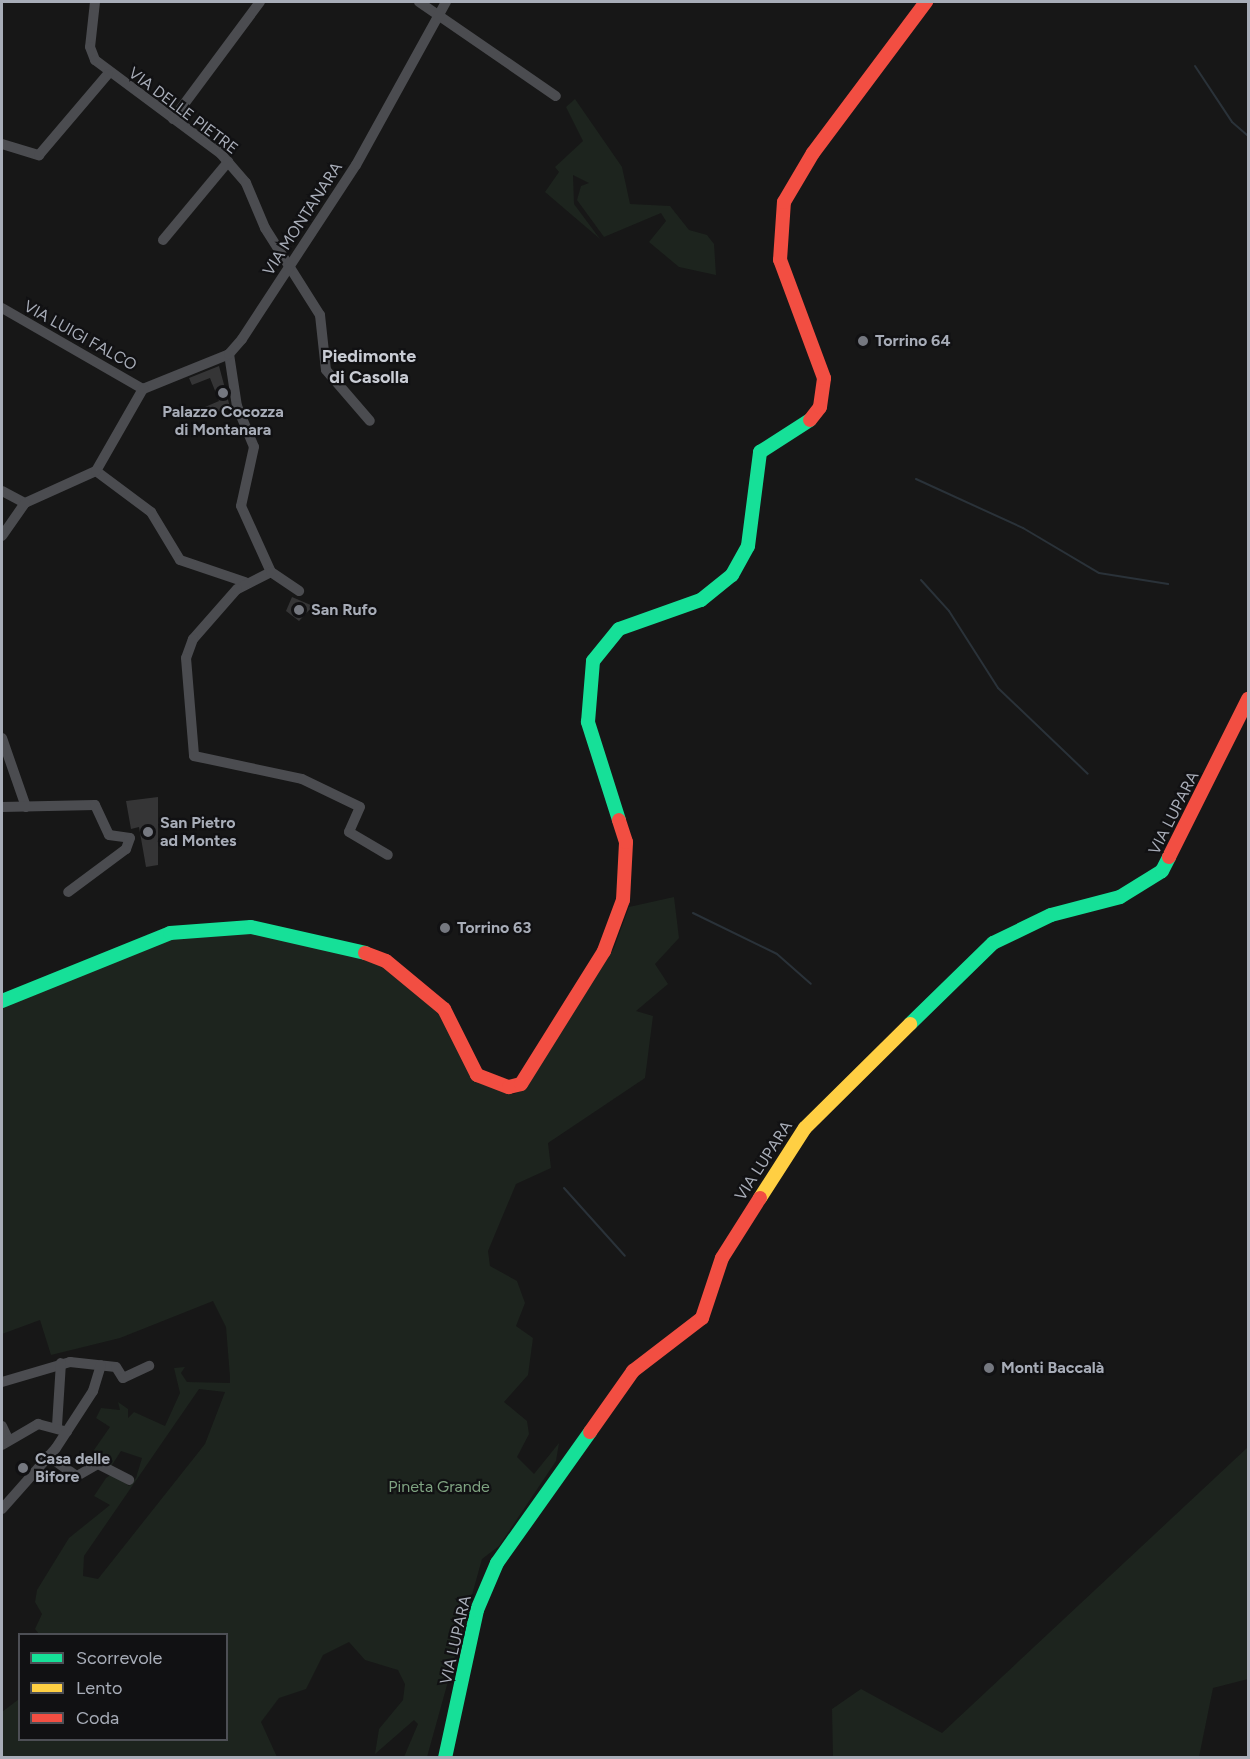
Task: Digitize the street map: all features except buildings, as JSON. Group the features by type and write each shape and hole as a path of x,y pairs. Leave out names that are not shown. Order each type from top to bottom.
{"street":[{"path":"2,144 39,155 108,74 90,47 95,2"},
{"path":"173,119 260,2"},
{"path":"419,2 556,96"},
{"name":"VIA MONTANARA","path":"229,354 290,267 356,165 446,2"},
{"path":"2,1001 170,933 251,927 339,943 386,961 444,1009 477,1075 509,1087 520,1084 604,951 622,900 626,842 588,722 593,662 614,632 701,600 732,575 748,546 760,452 807,423 820,407 824,378 780,260 778,232 784,202 813,153 926,2"},
{"name":"VIA DELLE PIETRE","path":"108,74 173,119 228,162 246,183 290,267 320,315 326,370 370,421"},
{"path":"163,240 228,162"},
{"name":"VIA LUIGI FALCO","path":"2,308 143,389"},
{"path":"2,536 25,503 96,471 143,389 229,354 237,406 255,447 241,506 271,572 299,591"},
{"path":"96,471 151,512 180,560 245,582"},
{"path":"2,491 25,503"},
{"path":"271,572 245,582 194,639 186,658 194,756 302,779 360,807 349,832 388,855"},
{"name":"VIA LUPARA","path":"445,1758 477,1610 497,1563 633,1371 702,1318 722,1258 805,1128 993,943 1051,915 1120,897 1162,871 1248,699"},
{"path":"2,738 26,807"},
{"path":"2,807 95,805 110,835 130,838 126,849 68,892"},
{"path":"61,1364 62,1429"},
{"path":"2,1382 61,1364 117,1367 123,1378 149,1366"},
{"path":"2,1509 48,1456 62,1429 93,1391 101,1365"},
{"path":"2,1426 5,1442 38,1424 62,1429"},
{"path":"48,1456 77,1476 98,1464 129,1480"}],"green space":[{"path":"575,99 622,167 630,204 670,206 689,230 707,235 714,244 716,275 679,267 649,242 666,221 661,213 604,237 577,200 581,186 589,183 573,175 574,204 600,239 545,192 559,172 555,167 583,141 566,107"},
{"name":"Pineta Grande","path":"674,897 679,938 655,964 668,984 636,1011 653,1016 645,1078 548,1143 551,1168 516,1184 488,1251 490,1266 517,1281 525,1303 516,1326 533,1338 528,1375 504,1402 527,1421 529,1434 517,1457 534,1474 559,1443 556,1461 499,1546 482,1559 427,1757 404,1757 418,1724 414,1720 375,1754 379,1729 403,1700 405,1684 398,1670 365,1660 349,1642 323,1655 306,1689 279,1698 261,1722 277,1757 2,1757 2,1712 18,1700 18,1741 228,1741 228,1633 38,1633 35,1629 42,1614 35,1602 37,1590 69,1538 110,1505 94,1496 106,1478 112,1474 129,1486 136,1478 142,1458 121,1451 110,1468 94,1450 110,1427 96,1418 101,1408 120,1410 118,1402 128,1409 128,1418 134,1412 165,1426 180,1393 174,1368 185,1367 181,1373 187,1382 230,1383 230,1377 226,1327 213,1301 120,1338 51,1355 40,1320 2,1334 2,1007 162,939 243,931 340,948 381,964 436,1007 476,1082 514,1094 521,1091 614,948 629,907","holes":["199,1389 225,1392 205,1444 98,1579 83,1576 84,1556"]},
{"path":"1248,1447 1248,1679 1213,1688 1199,1757 833,1757 832,1709 861,1689 942,1733"}],"waterway":[{"path":"1195,66 1232,122 1248,136"},
{"path":"916,479 1023,528 1099,573 1168,584"},
{"path":"921,580 949,611 998,688 1088,774"},
{"path":"693,913 777,954 811,984"},
{"path":"564,1188 625,1256"}],"traffic: fast":[{"path":"619,820 588,722 593,661 619,629 701,600 732,575 748,546 760,452 810,420"},
{"path":"910,1024 993,943 1051,915 1120,897 1162,871 1169,857"},
{"path":"2,1001 170,933 251,927 365,953"},
{"path":"445,1758 477,1610 497,1563 590,1432"}],"traffic: slow":[{"path":"760,1198 805,1128 910,1024"}],"traffic: jam":[{"path":"810,420 820,407 824,378 780,260 784,202 813,153 926,2"},
{"path":"1169,857 1248,699"},
{"path":"365,953 386,961 444,1009 477,1075 509,1087 521,1084 604,951 623,900 626,842 619,820"},
{"path":"590,1432 633,1371 702,1318 722,1258 760,1198"}],"place":[{"name":"Torrino 64","path":"863,341"},
{"name":"Palazzo Cocozza di Montanara","path":"223,393"},
{"name":"San Rufo","path":"299,610"},
{"name":"San Pietro ad Montes","path":"148,832"},
{"name":"Torrino 63","path":"445,928"},
{"name":"Monti Baccalà","path":"989,1368"},
{"name":"Casa delle Bifore","path":"23,1468"}],"district":[{"name":"Piedimonte di Casolla","path":"369,367"}]}
